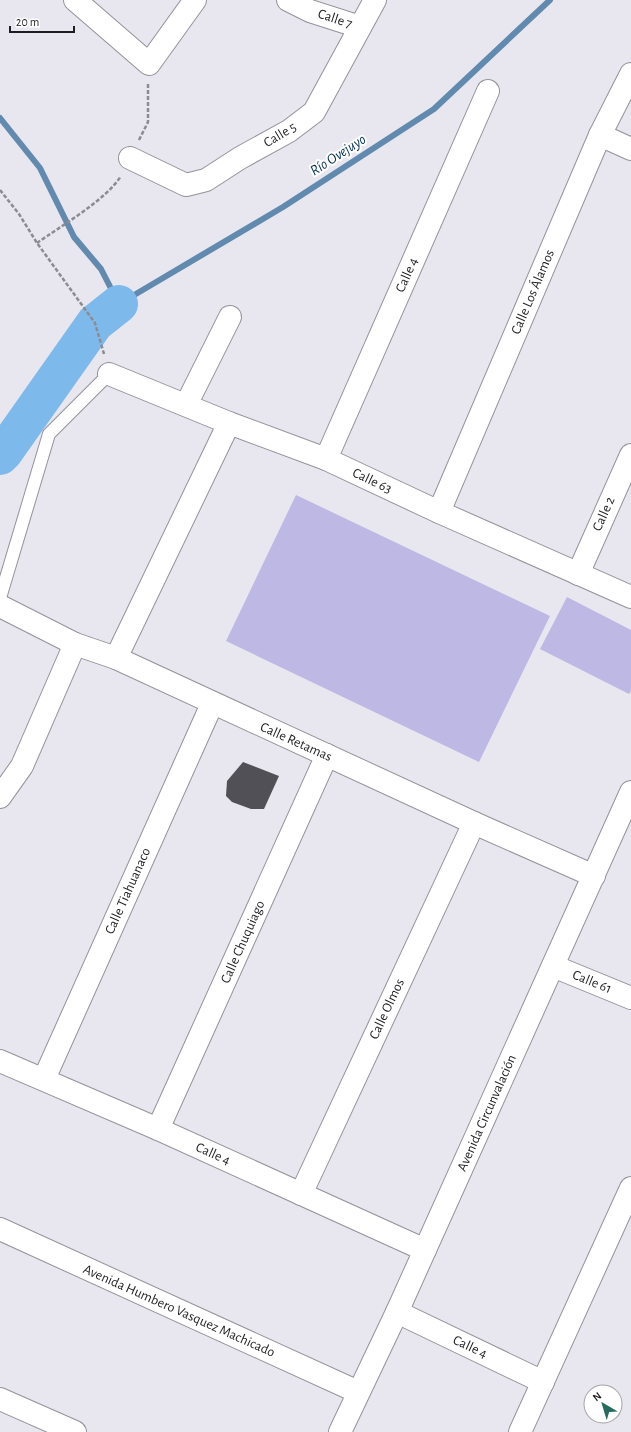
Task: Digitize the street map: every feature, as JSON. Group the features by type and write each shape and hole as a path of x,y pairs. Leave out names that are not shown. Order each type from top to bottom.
{"street":[{"path":"75,0 149,64 195,0"},
{"name":"Calle 7","path":"288,0 310,11 360,27"},
{"name":"Calle 5","path":"130,158 186,185 206,180 240,158 289,131 314,112 375,0"},
{"name":"Calle Los Álamos","path":"439,512 600,135 631,74"},
{"name":"Calle 4","path":"326,459 488,91"},
{"path":"600,135 631,149"},
{"path":"186,405 230,317"},
{"name":"Calle 63","path":"109,374 229,423 326,459 439,512 631,597"},
{"path":"116,658 229,423"},
{"name":"Calle 2","path":"578,574 631,455"},
{"name":"Calle Retamas","path":"0,606 74,644 116,658 212,704 594,876"},
{"path":"0,798 22,766 74,644"},
{"name":"Calle Tiahuanaco","path":"44,1079 212,704"},
{"name":"Calle Chuquiago","path":"158,1129 327,755"},
{"name":"Avenida Circunvalación","path":"340,1432 397,1312 631,792"},
{"name":"Calle Olmos","path":"301,1194 474,823"},
{"name":"Calle 61","path":"553,966 631,998"},
{"name":"Calle 4","path":"0,1061 158,1129 425,1250"},
{"path":"520,1432 631,1188"},
{"name":"Avenida Humbero Vasquez Machicado","path":"0,1229 358,1392"},
{"name":"Calle 4","path":"397,1312 543,1382"},
{"path":"0,1399 75,1432"}],"lane":[{"path":"0,598 49,434 109,374"}],"path":[{"path":"0,190 19,214 37,242 95,323 109,374"},
{"path":"37,242 91,204"}],"shaded area":[{"path":"296,495 550,616 479,762 226,641"},
{"path":"567,597 631,630 631,691 629,694 540,649"}],"building":[{"path":"243,762 279,776 264,809 251,809 232,802 226,796 227,781"}],"waterway":[{"name":"Río Ovejuyo","path":"0,118 40,168 74,237 101,269 119,304 283,207 434,109 550,0"},
{"path":"0,456 95,323 119,304"}]}
